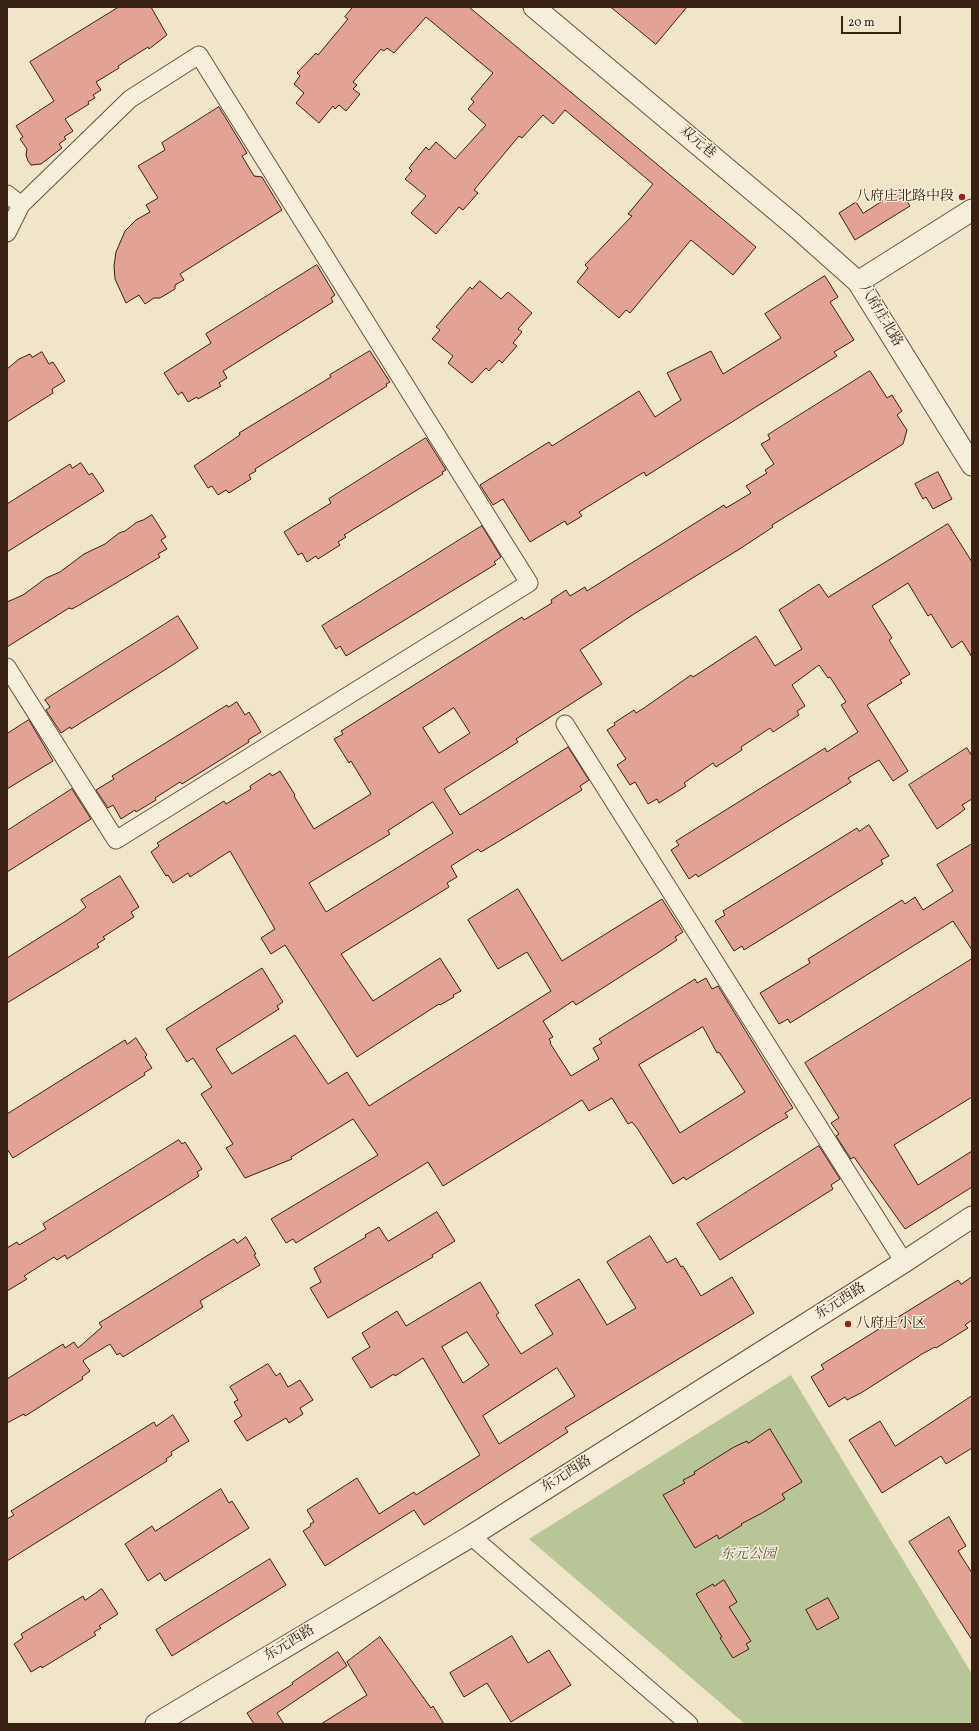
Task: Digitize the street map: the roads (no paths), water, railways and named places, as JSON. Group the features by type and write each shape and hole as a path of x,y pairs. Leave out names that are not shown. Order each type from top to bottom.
{"street":[{"name":"双元巷","path":"534,7 794,225 858,282"},
{"path":"7,232 21,206 130,99 199,55 529,583 116,840 7,667"},
{"path":"7,194 21,206"},
{"name":"八府庄北路","path":"972,210 858,282 972,466"},
{"path":"565,724 904,1262"},
{"name":"东元西路","path":"156,1724 471,1536 904,1262 972,1217"},
{"path":"471,1536 689,1724"}],"place":[{"name":"八府庄北路中段","path":"962,197"},
{"name":"八府庄小区","path":"848,1324"}],"park label":[{"name":"东元公园","path":"748,1555"}]}
